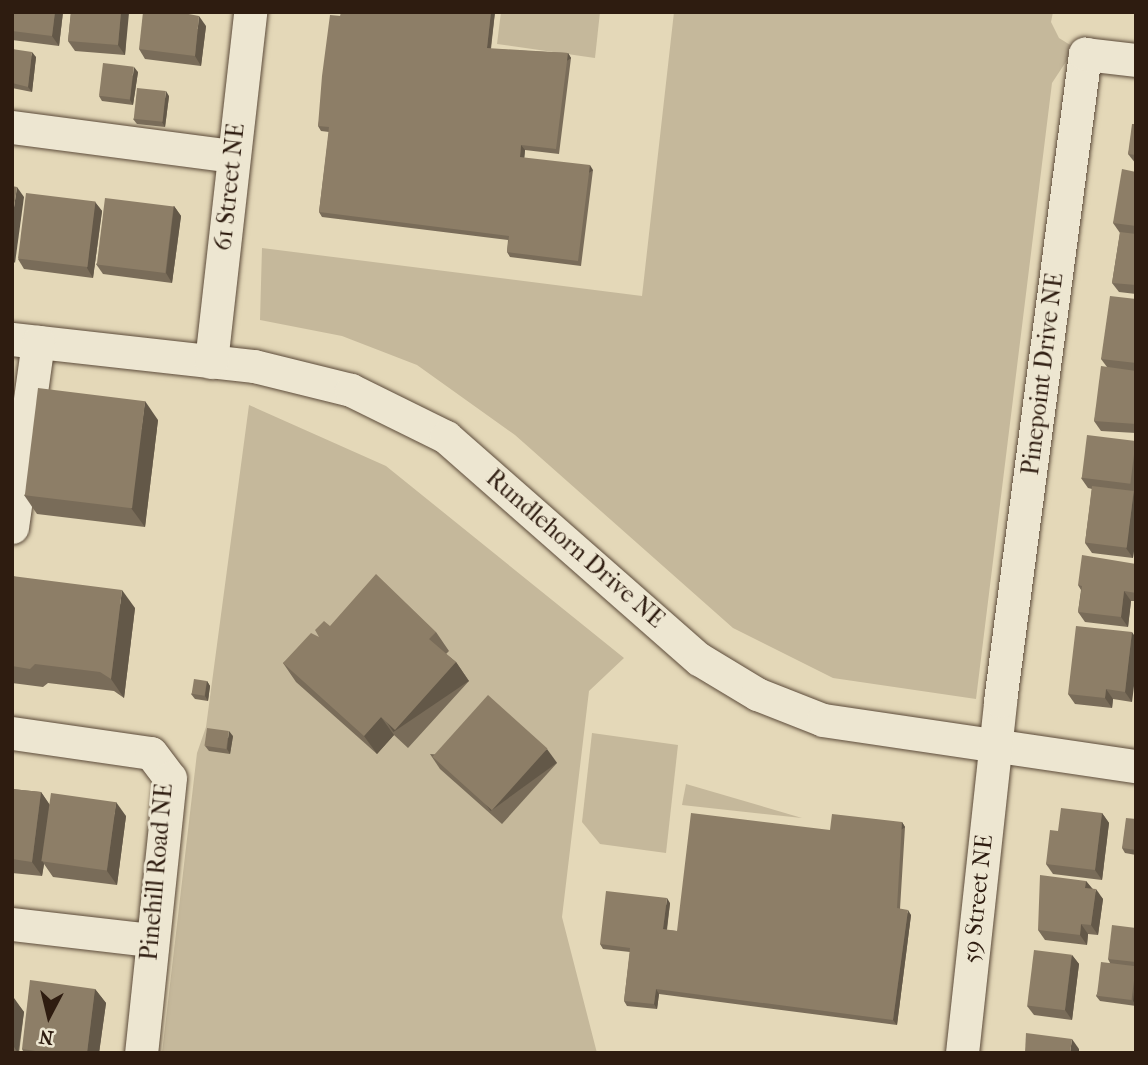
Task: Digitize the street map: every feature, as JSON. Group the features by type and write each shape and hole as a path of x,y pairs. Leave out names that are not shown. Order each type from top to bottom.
{"street":[{"name":"61 Street NE","path":"211,362 250,12"},
{"name":"Pinepoint Drive NE","path":"994,746 1085,54 1136,60"},
{"path":"12,127 233,156"},
{"path":"12,527 25,340"},
{"name":"Rundlehorn Drive NE","path":"25,340 254,366 351,390 446,436 699,659 757,694 823,720 1136,766"},
{"name":"Pinehill Road NE","path":"12,733 151,753 170,778 141,1053"},
{"name":"59 Street NE","path":"962,1053 994,746"},
{"path":"12,924 151,940"}],"shaded area":[{"path":"501,12 600,12 595,58 497,44"},
{"path":"674,12 1053,12 1051,22 1059,38 1075,48 1052,83 976,699 833,678 733,628 515,435 417,365 342,336 260,320 262,248 642,296"},
{"path":"249,405 386,466 624,658 589,691 562,917 597,1053 162,1053 197,753 206,727"},
{"path":"592,733 678,745 666,853 600,844 582,822"},
{"path":"686,784 802,818 682,805"}],"building":[{"path":"12,12 55,12 52,36 12,31"},
{"path":"71,12 121,12 118,45 68,41"},
{"path":"143,12 178,12 199,16 195,56 139,49"},
{"path":"341,12 491,12 487,48 568,53 556,149 521,145 520,157 590,165 578,261 507,252 509,236 319,212 329,127 318,126 322,76 330,15 341,16"},
{"path":"12,49 32,52 28,87 12,83"},
{"path":"103,63 134,67 130,100 99,96"},
{"path":"137,88 166,91 163,122 134,119"},
{"path":"1132,124 1136,124 1136,155 1128,154"},
{"path":"1122,169 1136,172 1136,226 1113,223"},
{"path":"12,186 17,187 12,221"},
{"path":"26,193 95,202 87,267 18,259"},
{"path":"105,198 173,206 165,273 97,265"},
{"path":"1120,232 1136,234 1136,285 1112,283"},
{"path":"1110,296 1136,299 1136,363 1101,359"},
{"path":"1101,366 1136,371 1136,424 1094,421"},
{"path":"38,388 145,401 132,508 25,495"},
{"path":"1087,435 1136,441 1130,484 1082,478"},
{"path":"1092,486 1134,491 1127,548 1085,543"},
{"path":"1082,555 1136,564 1136,593 1124,591 1121,617 1078,612 1082,586 1078,585"},
{"path":"376,574 436,632 429,639 456,662 395,730 381,717 364,736 283,663 311,633 319,637 315,630 324,621 330,626"},
{"path":"12,576 122,590 111,679 100,672 35,664 30,669 12,666"},
{"path":"1076,626 1132,632 1125,692 1106,689 1105,698 1068,694"},
{"path":"194,679 207,681 204,696 192,694"},
{"path":"488,695 547,749 492,810 432,757"},
{"path":"207,728 229,731 226,749 204,746"},
{"path":"12,789 41,792 32,862 12,859"},
{"path":"51,793 116,802 107,871 41,861"},
{"path":"1061,808 1102,813 1095,870 1046,864 1050,830 1058,831"},
{"path":"691,813 830,830 832,814 902,822 897,908 908,910 893,1020 656,989 654,1004 624,1001 630,948 600,944 606,891 667,898 663,929 677,931"},
{"path":"1126,818 1136,819 1136,850 1122,848"},
{"path":"1040,875 1086,881 1085,888 1096,889 1091,925 1081,924 1080,935 1038,930"},
{"path":"1112,925 1136,928 1136,962 1108,959"},
{"path":"1034,950 1072,955 1065,1010 1027,1006"},
{"path":"1101,962 1136,966 1132,1000 1097,996"},
{"path":"30,980 95,989 87,1053 49,1053 22,1049"},
{"path":"1026,1033 1072,1039 1070,1053 1025,1053"}]}
